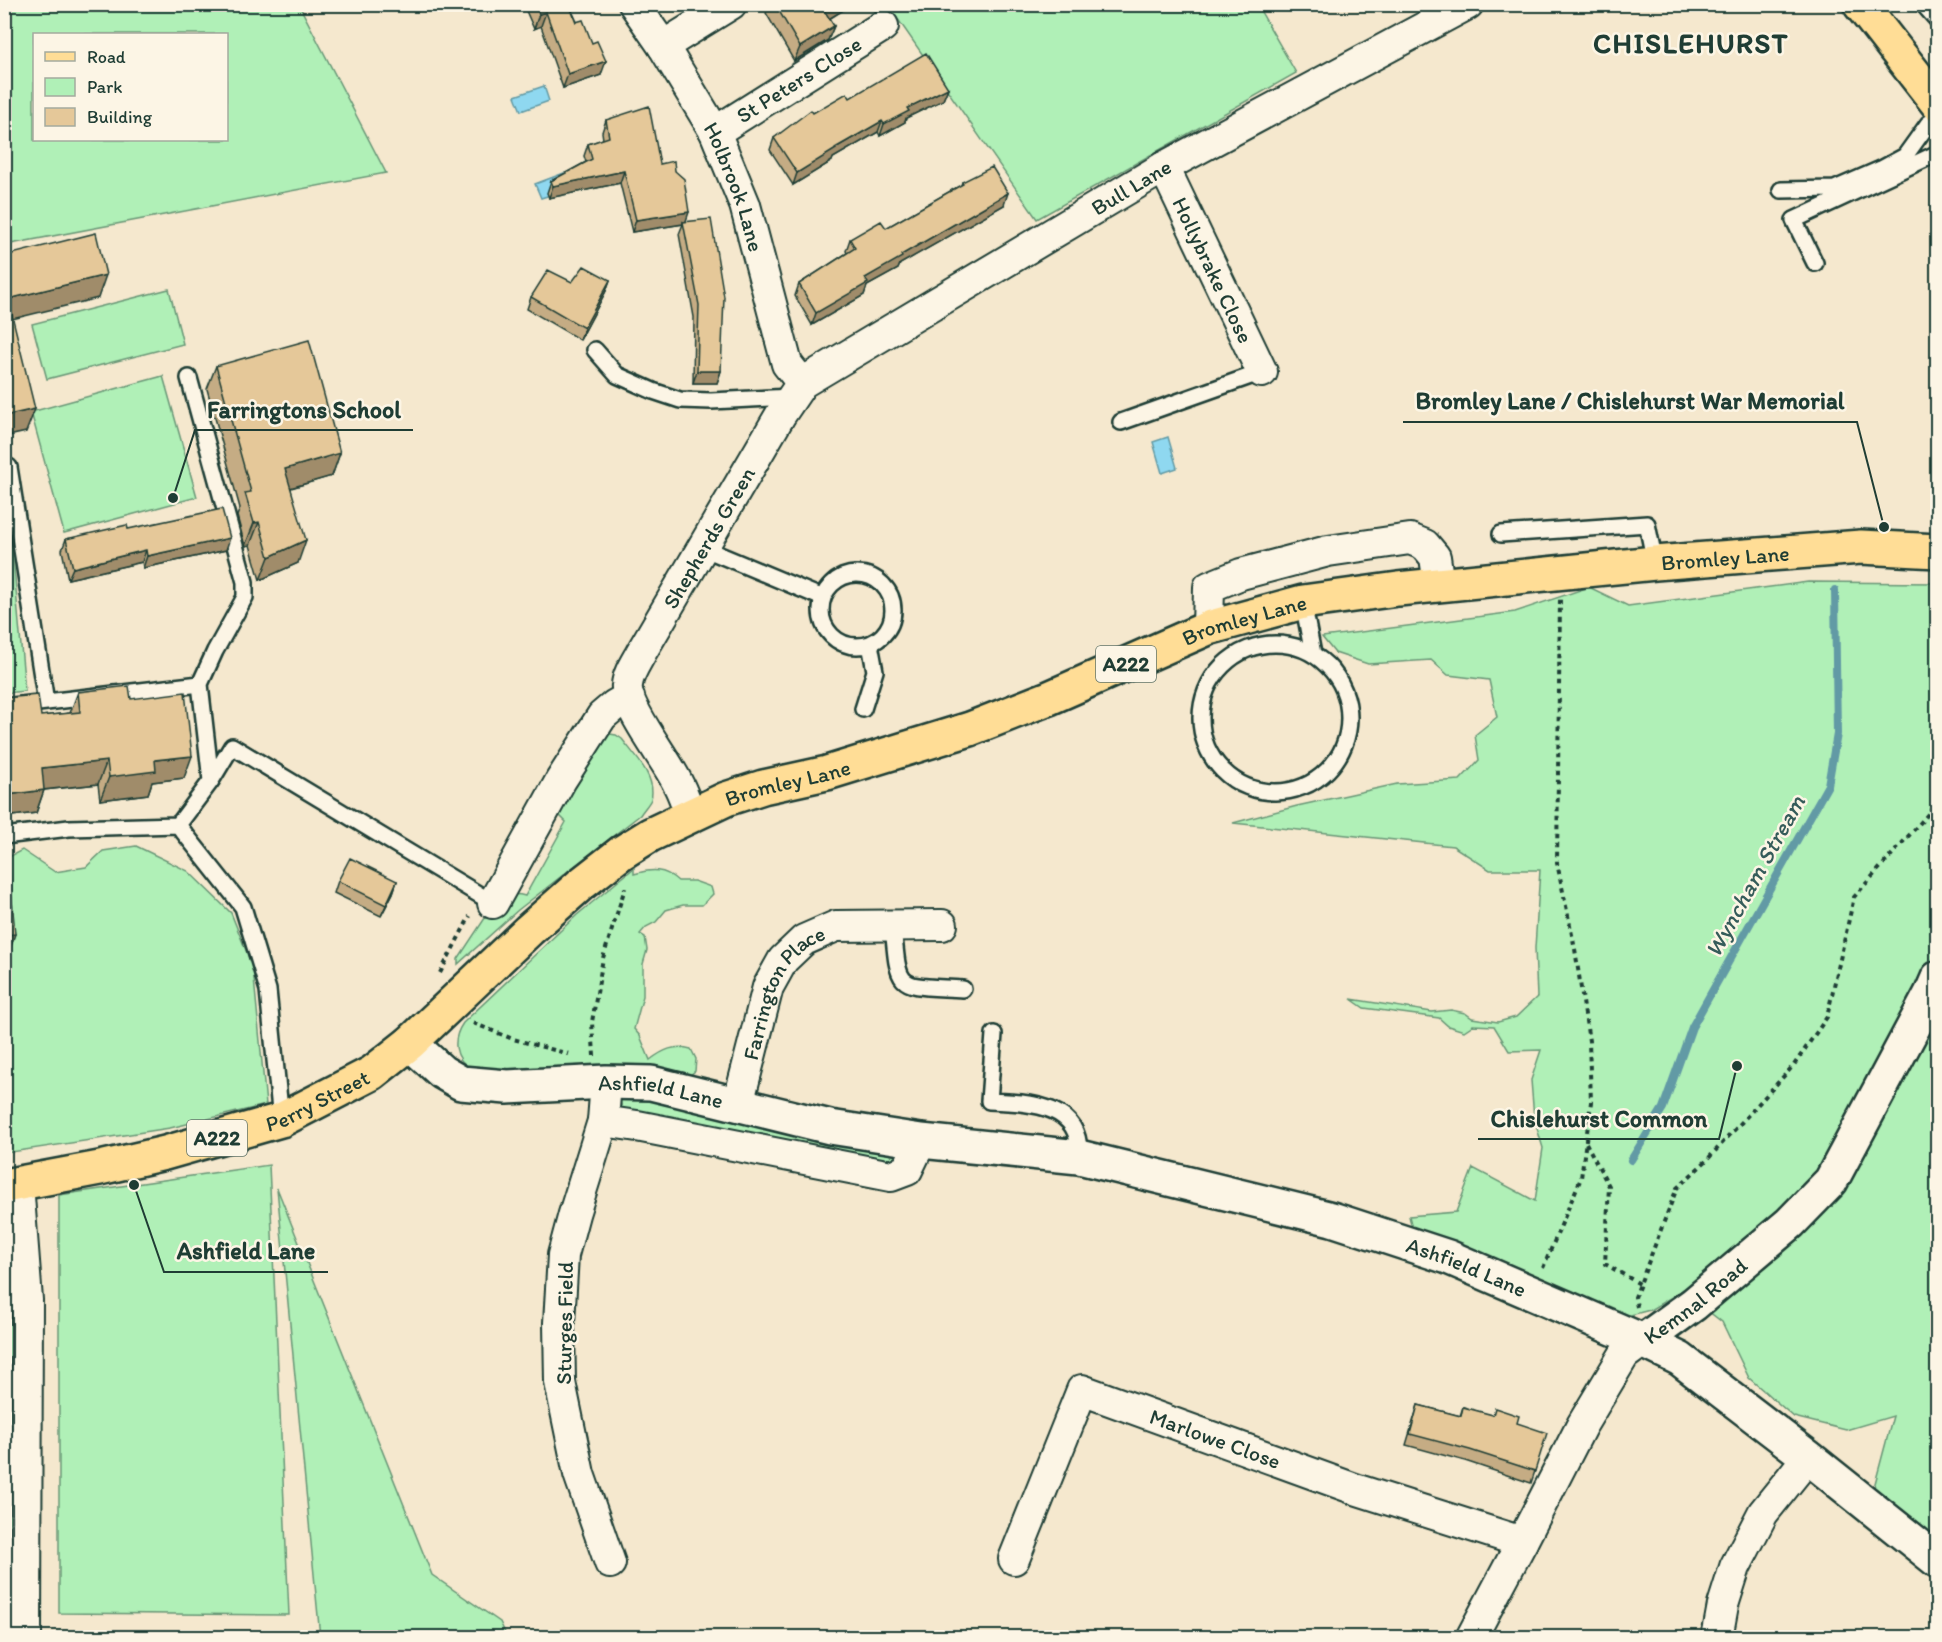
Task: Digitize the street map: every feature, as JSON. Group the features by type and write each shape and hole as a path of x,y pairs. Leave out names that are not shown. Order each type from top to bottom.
{"main road":[{"path":"1860,4 1938,104"},
{"name":"Bromley Lane","path":"410,1044 456,1013 529,930 600,868 650,835 726,799 763,787 827,773 970,729 1048,698 1208,628 1303,602 1439,585 1655,563 1861,547 1938,550"},
{"name":"Perry Street","path":"11,1185 165,1153 281,1120 372,1073 410,1044"}],"street":[{"name":"Holbrook Lane","path":"634,4 663,46 715,132 745,206 787,364 797,390"},
{"path":"663,46 731,4"},
{"name":"Bull Lane","path":"797,390 1164,167 1468,4"},
{"name":"St Peters Close","path":"715,132 883,26"},
{"name":"Hollybrake Close","path":"1164,167 1262,372"},
{"name":"Shepherds Green","path":"629,697 627,686 630,675 797,390"},
{"path":"1208,628 1209,587 1241,574 1328,551 1410,539 1425,545 1435,556 1439,585"},
{"path":"493,903 561,780 602,716 629,697 678,783 691,814"},
{"name":"Farrington Place","path":"738,1104 768,987 783,960 804,940 836,926 942,925"},
{"name":"Kemnal Road","path":"1470,1638 1582,1425 1624,1355 1694,1304 1790,1223 1831,1181 1938,978"},
{"name":"Ashfield Lane","path":"410,1044 442,1072 461,1083 507,1087 598,1071 830,1127 921,1141 1079,1157 1332,1219 1448,1257 1680,1359 1938,1561"},
{"name":"Sturges Field","path":"598,1071 603,1121 563,1255 559,1323 560,1382 579,1474 610,1563"},
{"name":"Ashfield Lane","path":"603,1121 891,1176 907,1170 921,1141"},
{"path":"11,1185 27,1300 26,1638"},
{"name":"Marlowe Close","path":"1014,1559 1082,1390 1355,1489 1522,1542"},
{"path":"1717,1638 1723,1605 1740,1558 1763,1513 1808,1457"}],"lane":[{"path":"1923,4 1938,21"},
{"path":"1780,190 1835,189 1881,169 1905,156 1928,124 1938,117"},
{"path":"1815,263 1794,220 1938,153"},
{"path":"595,350 617,375 680,400 711,401 797,390"},
{"path":"1121,422 1262,372"},
{"path":"189,378 245,582 245,597 215,651 200,684 211,781"},
{"path":"9,467 46,702"},
{"path":"1501,534 1647,524 1655,563"},
{"path":"703,548 823,598"},
{"path":"859,573 870,576 880,581 893,600 892,623 885,634 870,644 851,646 839,642 829,634 822,617 823,598 828,588 847,575 859,573"},
{"path":"1303,602 1313,654 1332,669 1345,691 1350,716 1347,741 1335,764 1316,781 1293,791 1268,793 1243,786 1222,771 1208,752 1201,729 1201,705 1209,683 1224,664 1243,650 1266,644 1290,645 1313,654"},
{"path":"862,709 875,671 870,644"},
{"path":"4,707 200,684"},
{"path":"178,825 211,781 232,746 493,903"},
{"path":"4,836 69,828 178,825"},
{"path":"178,825 243,907 268,990 281,1120"},
{"path":"892,925 897,970 903,982 913,986 963,989"},
{"path":"994,1034 989,1101 1031,1103 1060,1115 1077,1133 1080,1142 1079,1157"}],"path":[{"path":"1533,1293 1581,1178 1591,1102 1589,1041 1575,949 1557,863 1560,573"},
{"path":"1643,1341 1635,1297 1677,1188 1706,1161 1794,1065 1827,1017 1854,897 1929,813 1938,795"},
{"path":"598,1071 594,1062 592,1022 603,958 625,887 630,879"},
{"path":"493,903 476,905 431,990 456,1013 513,1040 579,1056"},
{"path":"1586,1143 1609,1186 1605,1264 1640,1284"}],"green space":[{"path":"5,4 299,5 386,173 5,245"},
{"path":"888,5 1257,5 1296,73 1037,219"},
{"path":"169,289 183,344 47,379 32,324"},
{"path":"163,376 197,497 64,533 31,412"},
{"path":"5,528 12,545 25,691 5,693"},
{"path":"1808,582 1937,583 1937,1539 1873,1491 1893,1416 1846,1430 1794,1417 1749,1378 1722,1322 1682,1291 1650,1310 1619,1318 1413,1232 1409,1216 1456,1212 1473,1168 1535,1201 1543,1148 1534,1118 1531,1080 1541,1050 1509,1051 1494,1026 1473,1025 1464,1031 1448,1026 1439,1018 1364,1008 1351,999 1432,1012 1451,1010 1465,1013 1472,1018 1498,1022 1516,1017 1537,997 1535,948 1540,870 1490,870 1453,846 1233,823 1397,784 1460,780 1479,760 1475,735 1497,717 1489,680 1448,675 1431,660 1368,664 1335,653 1322,637 1515,612 1589,587 1628,606"},
{"path":"604,733 616,735 622,739 643,767 651,783 649,803 640,815 518,910 458,964 458,959 485,918 491,919 503,899 512,895 525,896 566,822 556,812"},
{"path":"136,846 188,871 231,913 253,968 266,1105 170,1128 5,1153 4,952 9,951 5,859 22,850 55,872 86,867 103,851"},
{"path":"634,868 634,874 658,871 678,881 694,881 711,887 713,894 702,905 683,905 666,910 656,922 646,927 640,934 645,937 647,950 643,964 643,996 634,1029 640,1036 650,1060 669,1049 680,1047 691,1049 696,1059 695,1071 689,1076 472,1069 466,1065 456,1048 457,1036 463,1023 577,915"},
{"path":"623,1095 640,1095 892,1152 896,1157 895,1164 622,1109 620,1100"},
{"path":"269,1165 289,1615 59,1613 59,1195"},
{"path":"277,1188 432,1575 500,1622 507,1637 320,1637"},
{"path":"15,1191 9,1638 4,1637 4,1192"}],"water":[{"path":"544,86 549,101 521,111 515,96"},
{"path":"564,173 569,189 541,198 535,184"},
{"path":"1168,437 1177,468 1162,473 1153,442"}],"building":[{"path":"535,4 569,4 576,22 583,20 592,43 597,41 606,61 568,74 546,12 539,14"},
{"path":"775,4 834,4 824,10 834,26 800,47"},
{"path":"926,53 948,88 907,108 909,111 884,124 882,121 797,173 774,138 811,110 813,113 847,93 850,98"},
{"path":"649,106 660,164 674,161 675,171 684,179 689,212 636,220 624,171 553,186 551,181 592,159 588,144 609,137 606,120"},
{"path":"992,167 1008,193 901,255 902,257 865,278 868,283 816,313 799,284 855,248 850,239 881,221 886,228 963,184 962,182"},
{"path":"711,219 724,297 721,371 697,371 699,305 683,222"},
{"path":"96,233 106,275 8,299 35,409 4,416 4,256"},
{"path":"584,266 610,280 584,328 531,297 548,270 572,282"},
{"path":"309,340 340,453 285,469 306,540 269,557 259,522 254,523 245,493 251,492 216,366"},
{"path":"222,509 230,538 147,556 146,550 73,568 66,539 127,525 128,529"},
{"path":"129,686 131,699 185,692 192,756 155,760 156,771 109,777 107,761 42,768 44,790 7,795 4,769 4,698 38,695 41,716 80,712 78,692"},
{"path":"4,844 7,844 15,934 4,935"},
{"path":"350,858 397,881 386,905 338,881"},
{"path":"1418,1405 1461,1416 1463,1407 1493,1415 1495,1408 1519,1416 1517,1423 1547,1433 1535,1471 1410,1434"}],"waterway":[{"name":"Wyncham Stream","path":"1631,1160 1663,1108 1692,1027 1828,785 1837,734 1835,590"}],"place":[{"name":"Farringtons School","path":"173,498"},
{"name":"Bromley Lane / Chislehurst War Memorial","path":"1884,527"},
{"name":"Chislehurst Common","path":"1737,1066"},
{"name":"Ashfield Lane","path":"134,1185"}],"district":[{"name":"CHISLEHURST","path":"1691,43"}]}
